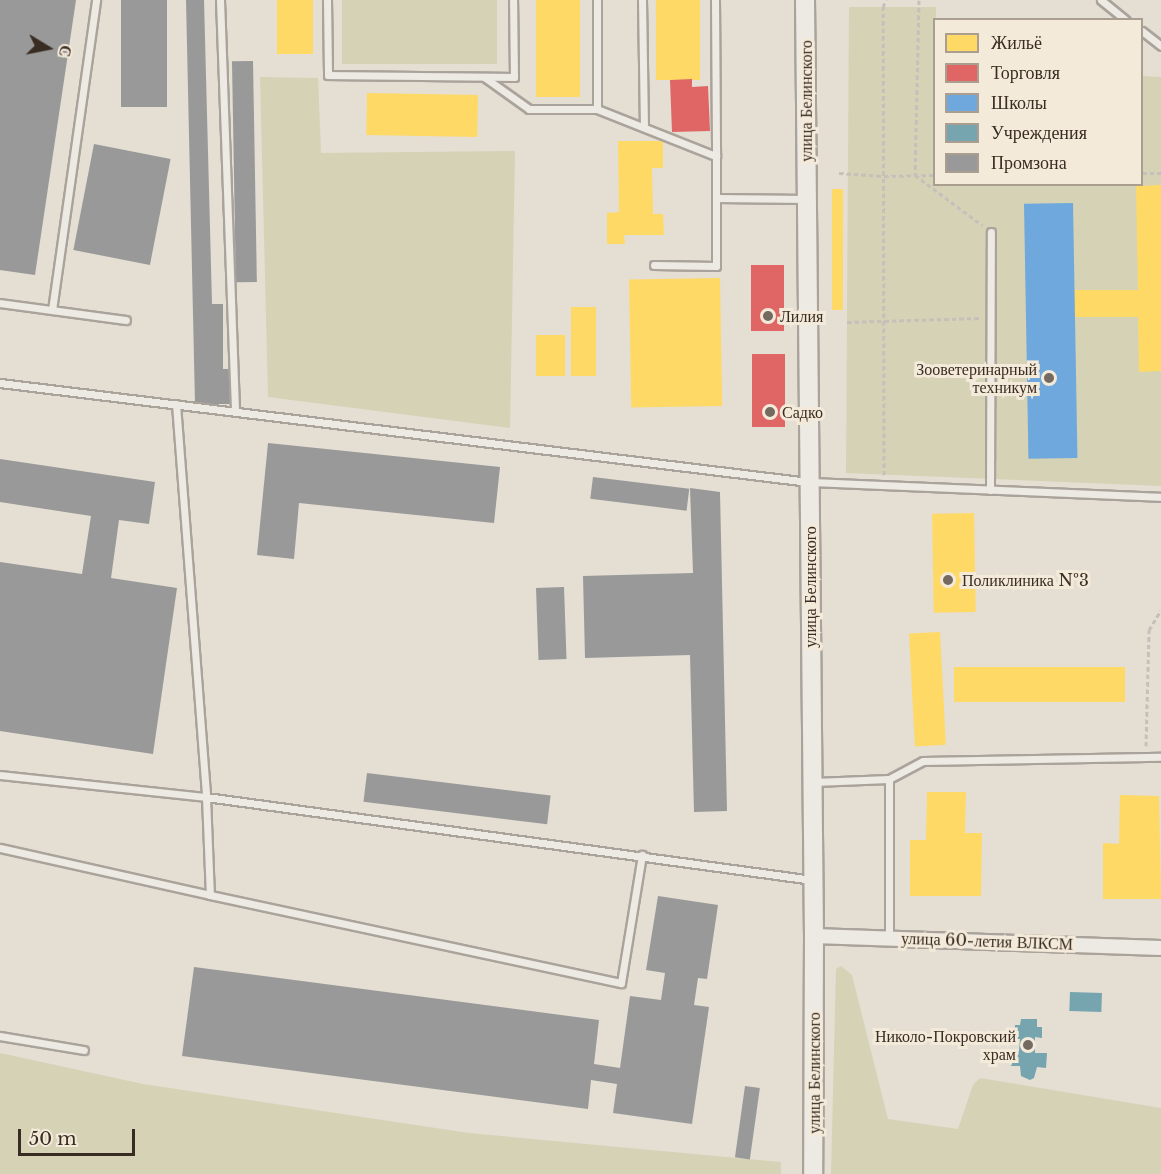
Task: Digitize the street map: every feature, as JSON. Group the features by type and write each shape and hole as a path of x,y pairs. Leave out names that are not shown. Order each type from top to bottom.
{"street":[{"name":"улица Белинского","path":"805,0 814,936 813,1174"},
{"name":"улица 60-летия ВЛКСМ","path":"814,936 1161,948"}],"lane":[{"path":"52,310 96,0"},
{"path":"220,0 235,411"},
{"path":"327,0 328,75 514,77 513,0"},
{"path":"597,0 597,109"},
{"path":"642,0 644,127"},
{"path":"654,265 716,266 715,0"},
{"path":"1101,0 1124,18"},
{"path":"1143,32 1161,46"},
{"path":"484,77 529,109 597,109 716,156"},
{"path":"717,198 807,199"},
{"path":"990,490 991,232"},
{"path":"0,303 126,320"},
{"path":"0,382 809,482 1161,497"},
{"path":"176,404 206,797 210,895"},
{"path":"811,782 889,779 923,761 1161,757"},
{"path":"0,775 206,797 813,880"},
{"path":"889,779 889,938"},
{"path":"0,848 621,983 642,855"},
{"path":"0,1036 84,1050"}],"path":[{"path":"884,486 883,7 886,0"},
{"path":"915,175 919,0"},
{"path":"839,173 884,176 933,175"},
{"path":"1143,173 1161,173"},
{"path":"915,175 991,232"},
{"path":"847,322 884,319 991,318"},
{"path":"1145,758 1149,630 1161,610"}],"shaded area":[{"path":"342,0 497,0 497,64 342,64"},
{"path":"849,7 936,7 936,18 933,18 933,186 1143,186 1143,76 1161,77 1161,486 846,473"},
{"path":"260,77 318,78 321,153 515,151 510,428 268,397"},
{"path":"841,966 852,975 888,1119 958,1129 973,1085 980,1078 1161,1108 1161,1174 831,1174 836,969"},
{"path":"0,1053 143,1084 469,1133 781,1162 781,1174 0,1174"}],"building: Жильё":[{"path":"277,0 313,0 313,54 277,54"},
{"path":"536,0 580,0 580,97 536,97"},
{"path":"656,0 700,0 700,80 656,80"},
{"path":"367,93 478,95 477,137 366,135"},
{"path":"618,141 663,141 663,168 652,168 653,214 663,214 664,235 624,235 625,244 607,244 607,213 619,212"},
{"path":"1161,185 1161,371 1139,372 1138,317 1074,317 1074,290 1138,290 1136,186"},
{"path":"832,189 843,189 843,310 832,310"},
{"path":"720,278 722,406 631,408 629,280"},
{"path":"571,307 596,307 596,376 571,376"},
{"path":"536,335 565,335 565,376 536,376"},
{"path":"974,513 976,612 934,613 932,514"},
{"path":"940,632 946,745 915,746 909,634"},
{"path":"954,667 1125,667 1125,702 954,702"},
{"path":"927,792 966,792 965,833 982,833 981,896 910,896 910,840 926,840"},
{"path":"1120,795 1159,796 1161,899 1103,899 1103,843 1119,844"}],"building: Торговля":[{"path":"692,79 692,87 708,86 710,131 672,132 670,80"},
{"path":"751,265 784,265 784,331 751,331"},
{"path":"752,354 785,354 785,427 752,427"}],"building: Школы":[{"path":"1073,203 1077,458 1028,459 1024,204"}],"building: Учреждения":[{"path":"1070,992 1102,993 1101,1012 1069,1011"},
{"name":"Николо-Покровский храм","path":"1021,1019 1037,1019 1037,1027 1042,1027 1042,1038 1035,1037 1035,1053 1047,1053 1046,1068 1037,1067 1034,1078 1030,1080 1021,1076 1020,1066 1010,1066 1010,1052 1019,1051 1020,1039 1014,1039 1015,1025 1020,1025"}],"building: Промзона":[{"path":"0,0 76,0 35,275 0,270"},
{"path":"121,0 167,0 167,107 121,107"},
{"path":"186,0 204,0 212,304 223,304 223,369 230,369 230,404 195,404"},
{"path":"232,61 253,61 257,282 236,282"},
{"path":"94,144 171,159 150,265 73,250"},
{"path":"268,443 500,467 494,523 299,503 294,559 257,555"},
{"path":"0,459 155,482 149,524 119,520 111,578 177,588 153,754 0,731 0,562 82,574 91,516 0,502"},
{"path":"593,477 689,489 687,511 590,499"},
{"path":"690,488 720,492 727,811 694,812 690,655 585,658 583,576 693,573"},
{"path":"564,587 567,659 539,660 536,588"},
{"path":"367,773 551,796 547,824 363,802"},
{"path":"658,896 718,905 707,979 698,978 694,1005 709,1007 692,1124 613,1113 617,1084 591,1080 588,1109 182,1056 194,967 599,1020 594,1064 620,1068 630,996 661,1000 665,973 646,970"},
{"path":"745,1086 760,1088 750,1159 735,1157"}],"place":[{"name":"Лилия","path":"768,316"},
{"name":"Зооветеринарный техникум","path":"1049,378"},
{"name":"Садко","path":"770,412"},
{"name":"Поликлиника №3","path":"948,580"},
{"name":"Николо-Покровский храм","path":"1028,1045"}]}
